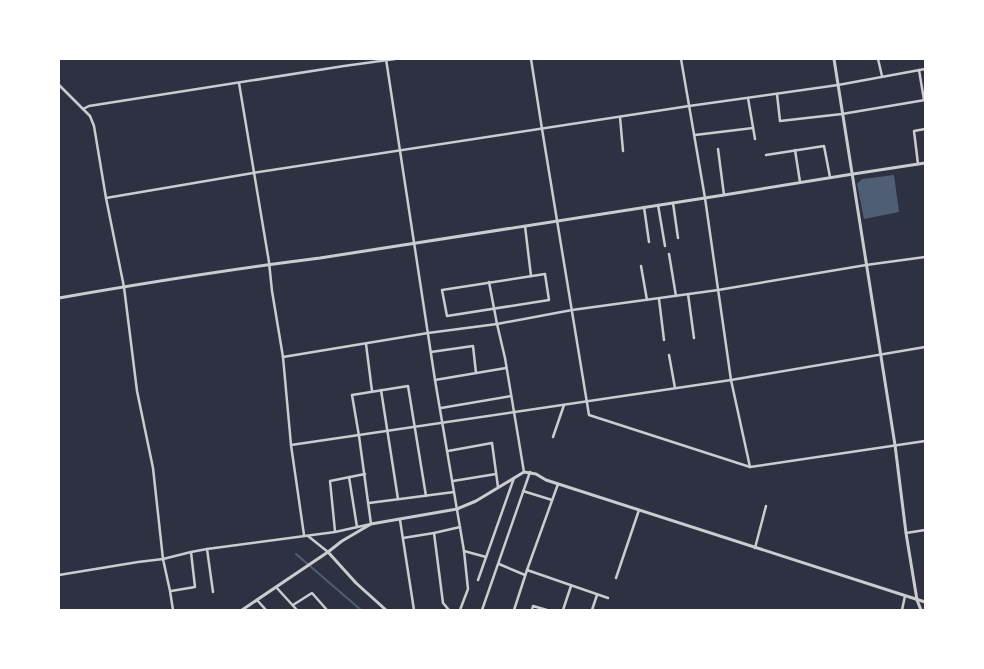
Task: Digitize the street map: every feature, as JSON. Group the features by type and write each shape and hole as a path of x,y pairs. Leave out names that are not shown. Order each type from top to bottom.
{"street":[{"path":"386,59 435,380 464,551 468,589 460,610"},
{"path":"83,109 89,106 395,59"},
{"path":"531,59 589,415 750,467 925,441"},
{"path":"681,59 705,198 731,380 750,467"},
{"path":"834,59 895,445 906,533 917,600 921,610"},
{"path":"878,59 882,76"},
{"path":"106,198 253,173 838,85 925,69"},
{"path":"777,94 780,121 842,114 924,100 919,70"},
{"path":"239,83 270,264 272,292 283,357 291,445 306,535 328,552 356,583 386,610"},
{"path":"59,85 90,116 94,126 124,287 138,391 153,468 163,559 173,610"},
{"path":"748,98 755,139"},
{"path":"620,117 623,152"},
{"path":"694,135 753,128"},
{"path":"918,164 914,131 925,129"},
{"path":"766,155 824,146 830,177"},
{"path":"718,149 724,195"},
{"path":"795,150 800,182"},
{"path":"59,298 925,163"},
{"path":"673,203 678,238"},
{"path":"658,205 664,246"},
{"path":"644,208 649,242"},
{"path":"525,226 531,276"},
{"path":"669,254 676,296"},
{"path":"283,357 497,324 572,310 718,290 866,265 925,258"},
{"path":"641,266 647,300"},
{"path":"545,274 549,300 447,316 442,290 489,282 545,274"},
{"path":"489,282 524,472"},
{"path":"688,294 694,338"},
{"path":"659,298 664,340"},
{"path":"366,344 372,391"},
{"path":"431,352 473,346 476,373"},
{"path":"291,445 731,380 925,347"},
{"path":"669,355 675,388"},
{"path":"435,380 506,368"},
{"path":"371,524 352,395 408,386 426,496"},
{"path":"381,390 398,500"},
{"path":"440,408 511,396"},
{"path":"553,437 564,405"},
{"path":"448,451 492,443 498,487"},
{"path":"59,575 163,559 207,549 335,532 457,509 476,501 515,476 524,472 530,472 558,484 925,602"},
{"path":"482,610 530,472"},
{"path":"335,532 330,481 365,474"},
{"path":"453,482 496,474"},
{"path":"478,580 515,476"},
{"path":"349,477 357,527"},
{"path":"514,610 558,484"},
{"path":"523,491 552,500"},
{"path":"368,503 454,492"},
{"path":"755,548 766,506"},
{"path":"616,578 639,510"},
{"path":"400,520 414,610"},
{"path":"242,610 342,541 371,524"},
{"path":"403,538 460,527"},
{"path":"906,533 925,530"},
{"path":"434,533 444,603 449,610"},
{"path":"207,549 212,592"},
{"path":"464,551 486,557"},
{"path":"170,591 195,587 191,552"},
{"path":"498,564 525,575"},
{"path":"527,570 608,598"},
{"path":"563,610 571,586"},
{"path":"276,587 297,610"},
{"path":"293,605 312,593 327,610"},
{"path":"592,610 597,594"},
{"path":"902,610 906,596"},
{"path":"257,600 266,610"},
{"path":"532,610 533,606 547,610"}],"water":[{"path":"894,175 899,212 864,219 857,184 862,179"}],"waterway":[{"path":"296,554 361,610"}]}
